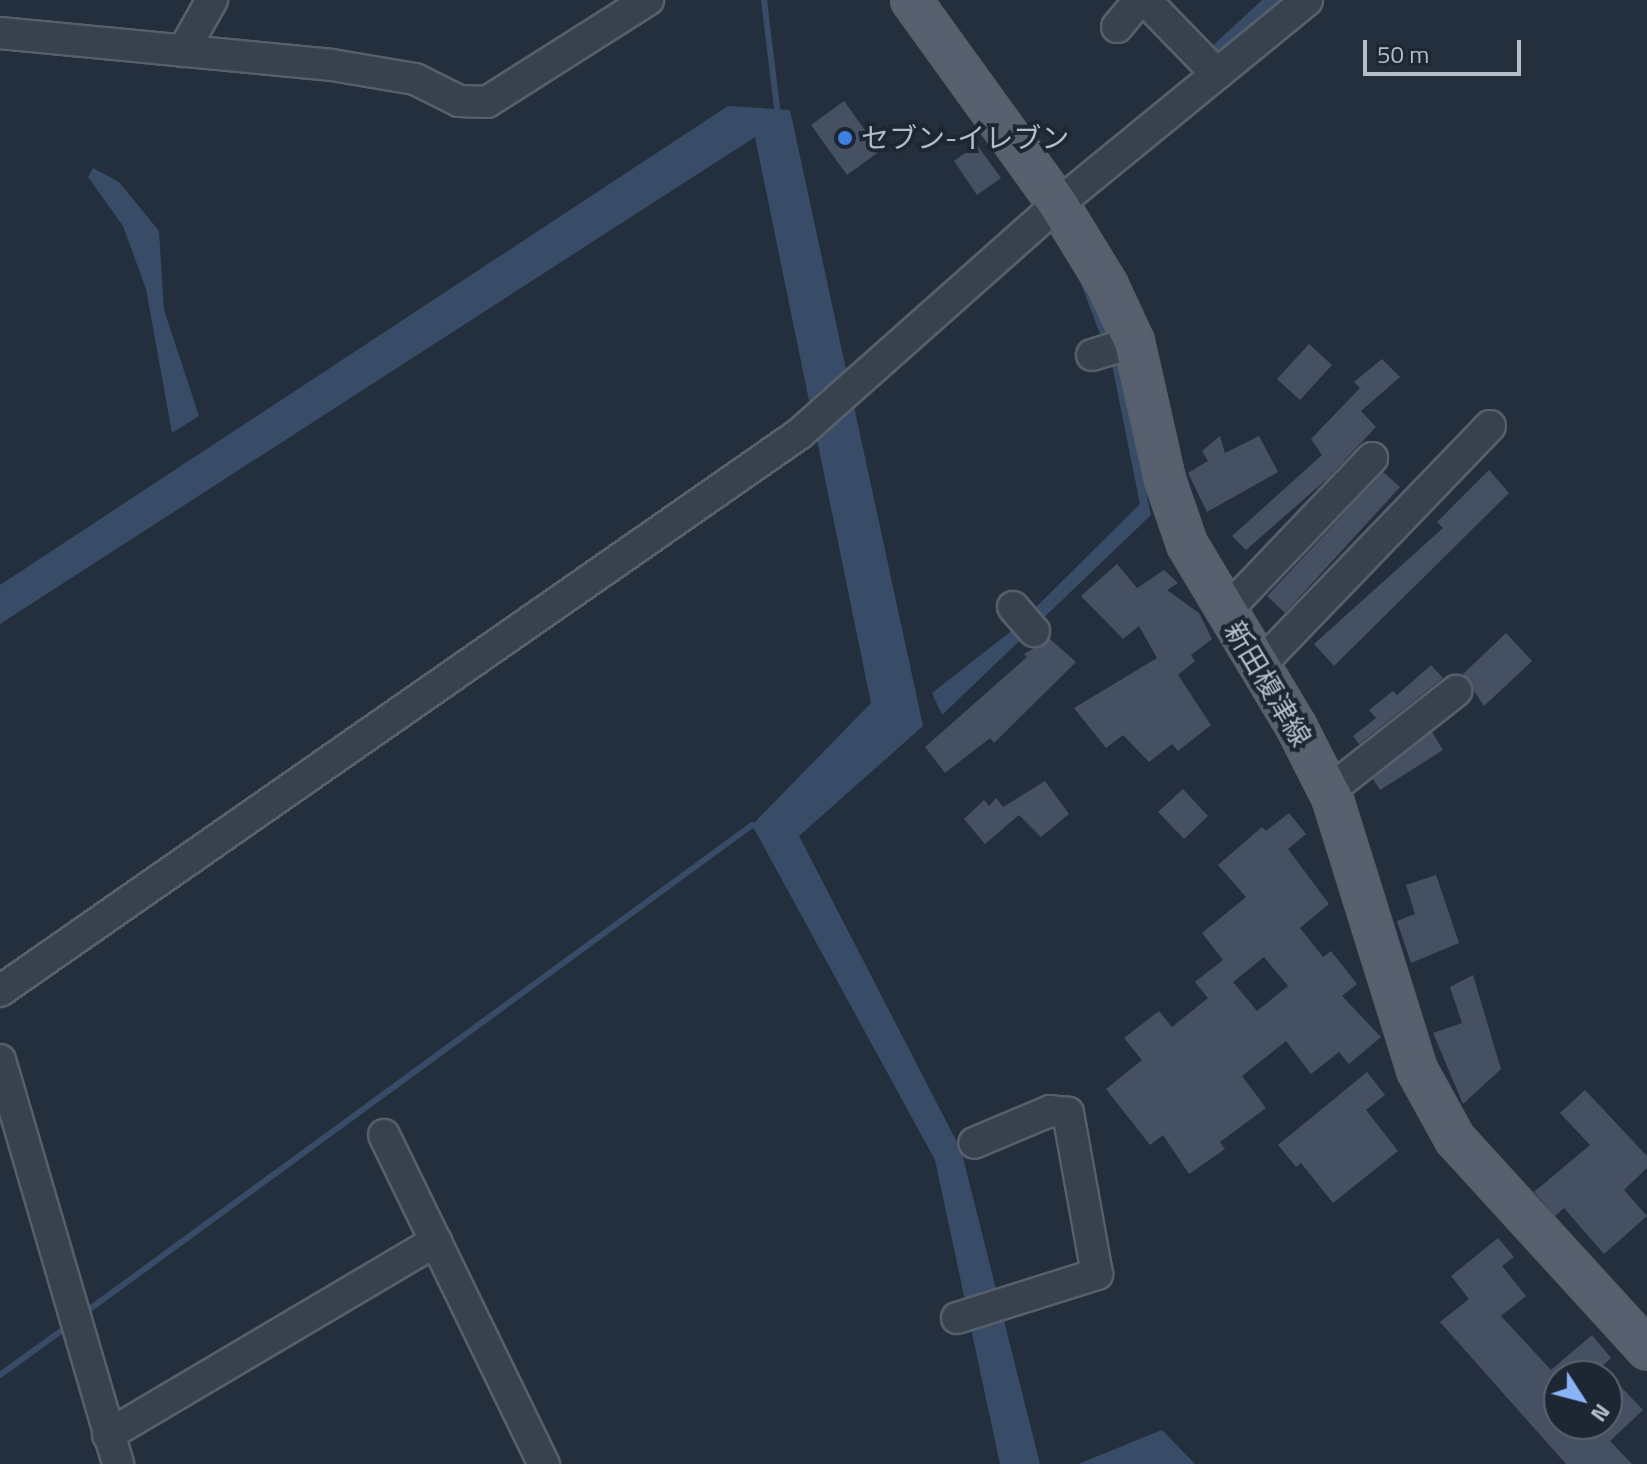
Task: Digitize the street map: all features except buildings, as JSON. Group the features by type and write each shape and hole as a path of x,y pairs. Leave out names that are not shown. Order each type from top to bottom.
{"main road":[{"name":"新田榎津線","path":"911,0 1091,253 1134,342 1165,480 1187,544 1329,791 1351,847 1417,1070 1455,1139 1647,1349"}],"street":[{"path":"183,51 212,0"},
{"path":"0,33 401,76 459,101 487,102 648,0"},
{"path":"1117,27 1142,0 1217,74"},
{"path":"0,991 810,424 1058,204 1307,0"},
{"path":"1092,355 1134,342"},
{"path":"1259,666 1490,426"},
{"path":"1225,612 1372,458"},
{"path":"1013,607 1034,631"},
{"path":"1329,791 1456,691"},
{"path":"0,1060 8,1125 118,1464"},
{"path":"963,1316 1097,1274 1073,1127 1062,1109 974,1143"},
{"path":"384,1135 544,1464"},
{"path":"108,1435 436,1241"}],"water":[{"path":"1262,0 1291,0 1225,57 1209,49"},
{"path":"728,106 790,110 923,726 799,836 961,1150 1040,1464 1000,1464 935,1160 752,825 871,703 755,137 0,624 0,585"},
{"path":"93,168 119,182 159,231 164,310 199,416 172,433 146,289 123,226 88,177"},
{"path":"1081,284 1091,284 1109,321 1151,515 942,715 932,693 1014,629 1140,504 1112,365"},
{"path":"1162,1430 1195,1464 1078,1464"}],"waterway":[{"path":"764,0 778,116"},
{"path":"83,1314 752,825"},
{"path":"0,1375 68,1326"}],"place":[{"name":"セブン-イレブン","path":"845,138"}]}
